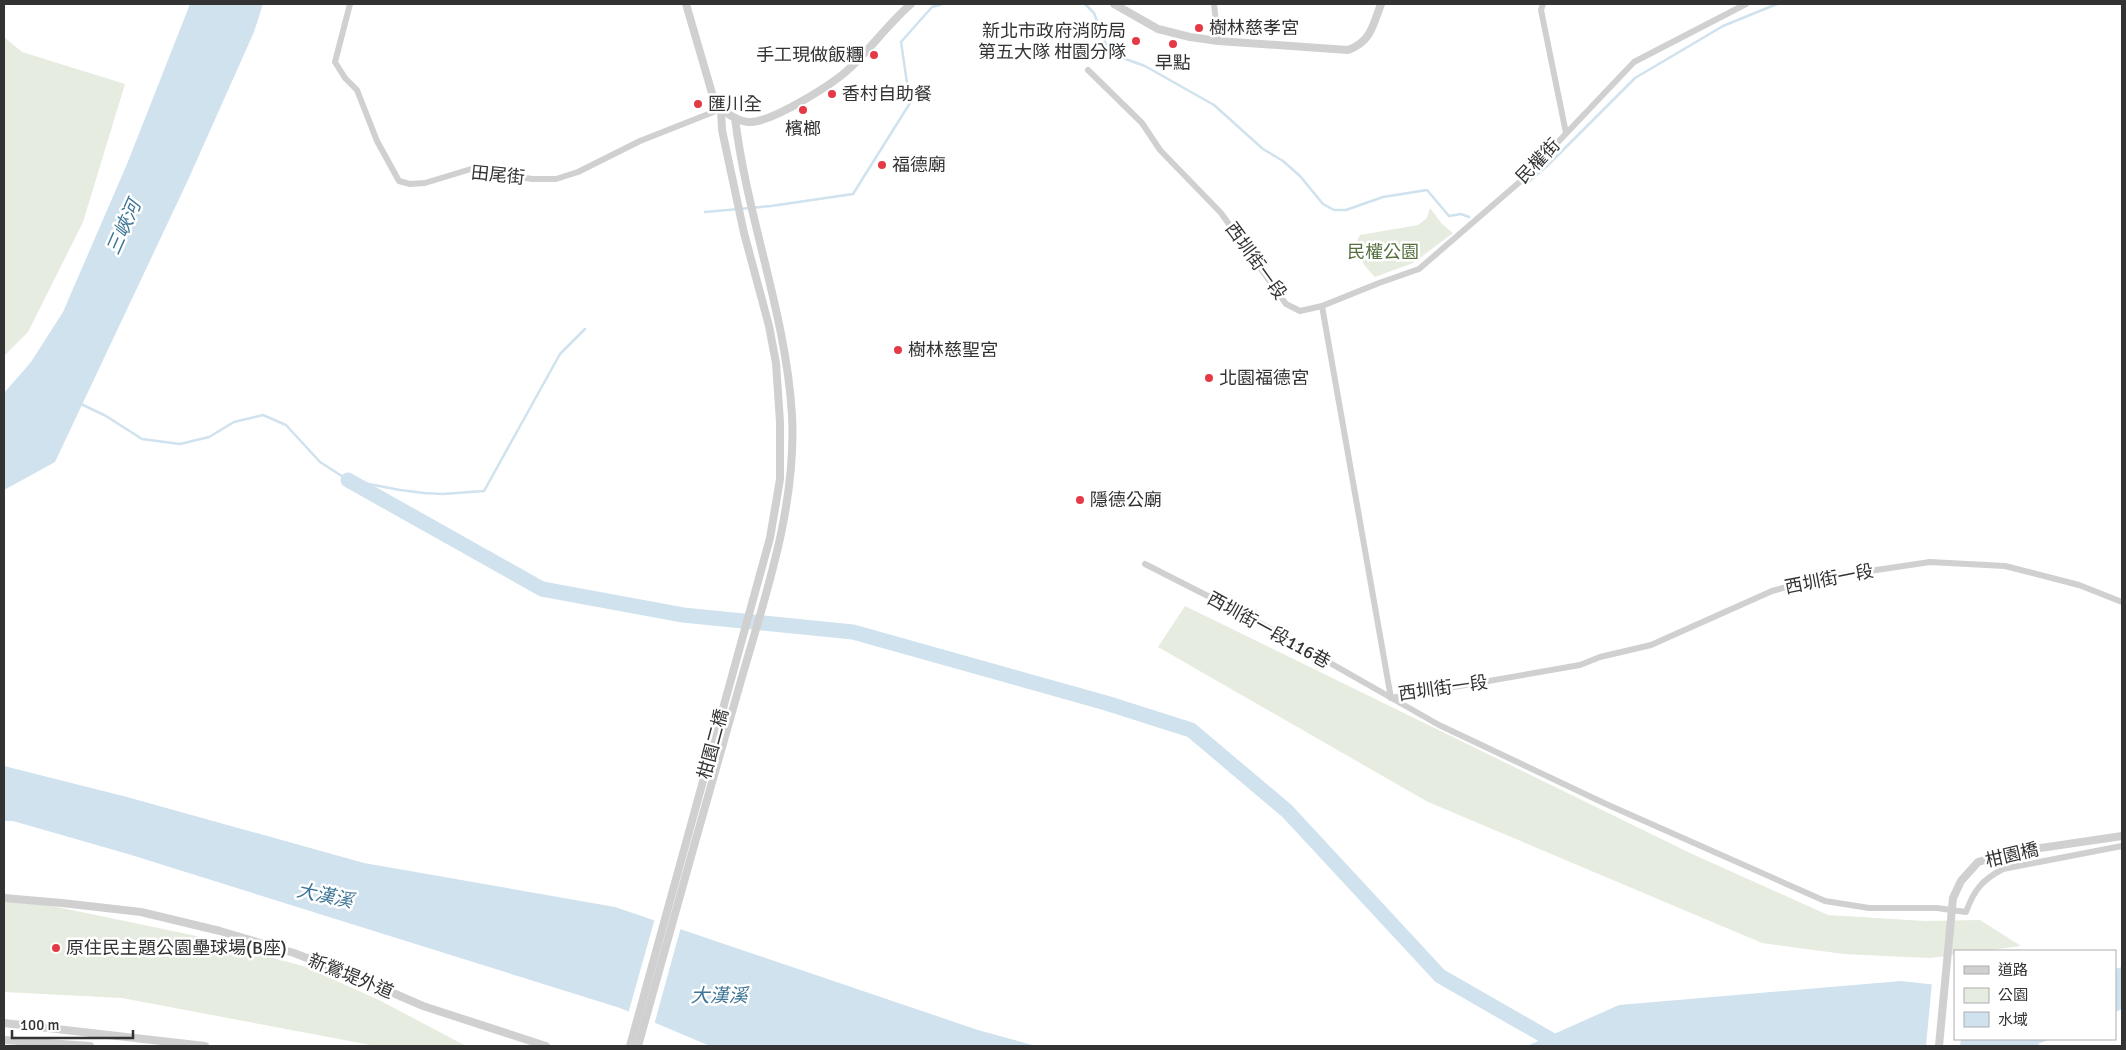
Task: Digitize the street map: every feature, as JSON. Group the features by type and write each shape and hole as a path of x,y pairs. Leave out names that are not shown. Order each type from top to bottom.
{"street":[{"name":"田尾街","path":"350,4 335,62 345,78 357,90 377,141 399,181 410,184 425,183 472,169 532,179 556,179 578,172 640,141 721,109"},
{"path":"686,4 714,100 721,109 735,118 749,122 764,120 806,99 849,69 911,4"},
{"path":"1114,4 1158,29 1190,37 1218,41 1348,50 1360,46 1368,38 1381,4"},
{"path":"1214,4 1218,41"},
{"path":"1543,4 1541,10 1566,133"},
{"name":"民權街","path":"1322,306 1419,268 1522,180 1634,62 1746,4"},
{"name":"西圳街一段","path":"1088,70 1142,123 1160,150 1221,213 1286,304 1300,311 1322,306 1391,698 1580,665 1600,657 1651,644 1772,590 1816,578 1930,562 2005,566 2080,585 2122,602"},
{"name":"柑園二橋","path":"630,1046 770,538 780,479 778,384 773,344 744,234 722,130 721,109"},
{"name":"柑園二橋","path":"638,1046 774,559 784,517 792,441 792,415 785,358 740,159 735,118"},
{"name":"西圳街一段116巷","path":"1144,564 1251,618 1440,725 1606,804 1824,901 1869,908 1937,908 1966,912 1972,895 1987,877 2003,869 2122,846"},
{"name":"柑園橋","path":"1939,1046 1953,898 1961,882 1978,862 2013,852 2120,836"},
{"name":"新鶯堤外道","path":"4,898 141,912 220,931 294,953 356,976 423,1006 546,1046"},
{"path":"4,1024 205,1046"},
{"path":"4,1040 90,1046"}],"green space":[{"path":"4,37 22,52 125,84 83,222 28,332 4,356"},
{"name":"民權公園","path":"1430,208 1442,224 1453,233 1413,263 1375,277 1363,263 1357,252 1357,240 1360,235 1418,225 1427,218"},
{"path":"1185,606 1690,853 1828,915 1925,921 1980,920 2021,946 1991,950 1954,950 1954,955 1930,958 1844,954 1762,943 1428,802 1158,647"},
{"path":"4,901 38,903 192,935 306,967 381,1001 466,1046 376,1046 122,998 4,992"}],"water":[{"name":"三峽河","path":"190,4 263,4 254,32 188,180 55,462 4,490 4,393 31,362 63,312 127,164"},
{"name":"大漢溪","path":"4,766 127,797 364,863 615,907 978,1030 1036,1046 710,1046 620,1008 128,854 13,821 4,821"},
{"path":"2122,967 2122,1009 2116,1012 2116,969"},
{"path":"1901,981 1954,987 1954,1040 2048,1040 2038,1044 2042,1046 1527,1046 1619,1005"}],"pier":[{"path":"655,918 681,927 654,1025 628,1014"},
{"path":"1932,982 1954,984 1954,1040 1961,1040 1960,1046 1926,1046"}],"waterway":[{"path":"705,212 771,206 853,194 910,103 901,42 932,7 943,4"},
{"path":"1085,4 1094,13 1109,53 1145,66 1214,105 1263,149 1283,161 1300,176 1323,204 1334,210 1346,210 1383,197 1427,190 1449,216 1461,214 1469,217"},
{"path":"1526,184 1547,166 1635,78 1723,26 1777,4"},
{"path":"79,403 106,416 142,439 180,444 209,437 234,422 263,415 286,425 320,462 348,480 424,493 443,494 484,491 560,354 585,329"},
{"path":"348,480 542,589 683,615 853,632 1106,703 1191,730 1287,811 1440,976 1562,1046"}],"place":[{"name":"樹林慈孝宮","path":"1199,28"},
{"name":"新北市政府消防局 第五大隊 柑園分隊","path":"1136,41"},
{"name":"早點","path":"1173,44"},
{"name":"手工現做飯糰","path":"874,55"},
{"name":"香村自助餐","path":"832,94"},
{"name":"匯川全","path":"698,104"},
{"name":"檳榔","path":"803,110"},
{"name":"福德廟","path":"882,165"},
{"name":"樹林慈聖宮","path":"898,350"},
{"name":"北園福德宮","path":"1209,378"},
{"name":"隱德公廟","path":"1080,500"},
{"name":"原住民主題公園壘球場(B座)","path":"56,948"}]}
